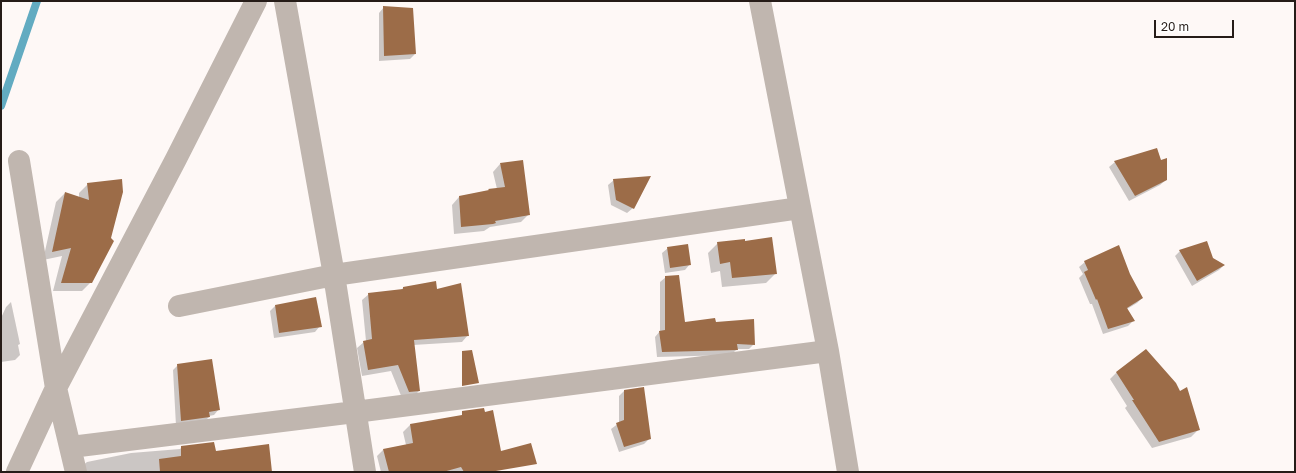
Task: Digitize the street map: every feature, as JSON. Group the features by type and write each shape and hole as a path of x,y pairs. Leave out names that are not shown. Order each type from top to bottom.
{"street":[{"path":"17,472 56,388 176,159 256,1"},
{"path":"285,1 334,275 365,472"},
{"path":"760,1 828,351 848,472"},
{"path":"19,161 56,388 76,472"},
{"path":"179,306 334,275 800,208"},
{"path":"70,447 828,351"}],"building":[{"path":"383,6 413,8 416,54 384,56"},
{"path":"1157,148 1161,160 1167,158 1167,180 1135,196 1114,161"},
{"path":"523,160 530,215 495,221 496,223 493,224 461,227 459,196 489,190 488,189 505,187 500,163"},
{"path":"651,176 634,209 616,200 613,179"},
{"path":"122,179 123,192 111,238 114,241 92,283 61,283 71,248 52,252 65,192 89,200 87,183"},
{"path":"772,237 777,274 732,278 730,262 720,264 717,242 745,239 745,241"},
{"path":"1207,241 1213,258 1225,265 1197,281 1179,250"},
{"path":"688,244 691,265 670,268 667,247"},
{"path":"1119,245 1130,274 1143,298 1127,308 1135,321 1108,329 1097,299 1096,300 1084,272 1088,270 1084,261"},
{"path":"679,275 685,322 715,318 716,322 754,319 755,345 737,344 738,350 662,352 659,331 665,330 665,276"},
{"path":"436,281 437,289 461,283 469,336 414,340 420,391 409,392 398,365 368,370 363,341 372,339 368,293 403,289 403,287"},
{"path":"316,297 322,327 279,333 275,305"},
{"path":"1146,349 1176,383 1180,391 1187,387 1200,430 1159,442 1116,372"},
{"path":"472,350 479,383 462,386 462,351"},
{"path":"212,359 220,410 209,412 210,417 181,421 177,364"},
{"path":"644,387 651,439 624,447 616,423 624,420 624,390"},
{"path":"484,408 485,412 493,410 501,451 531,443 537,464 490,472 464,472 461,467 443,472 389,472 383,449 413,443 410,424 462,415 462,411"},
{"path":"214,442 216,451 269,444 272,472 160,472 159,459 181,456 181,446"}],"waterway":[{"path":"1,106 37,1"}]}
